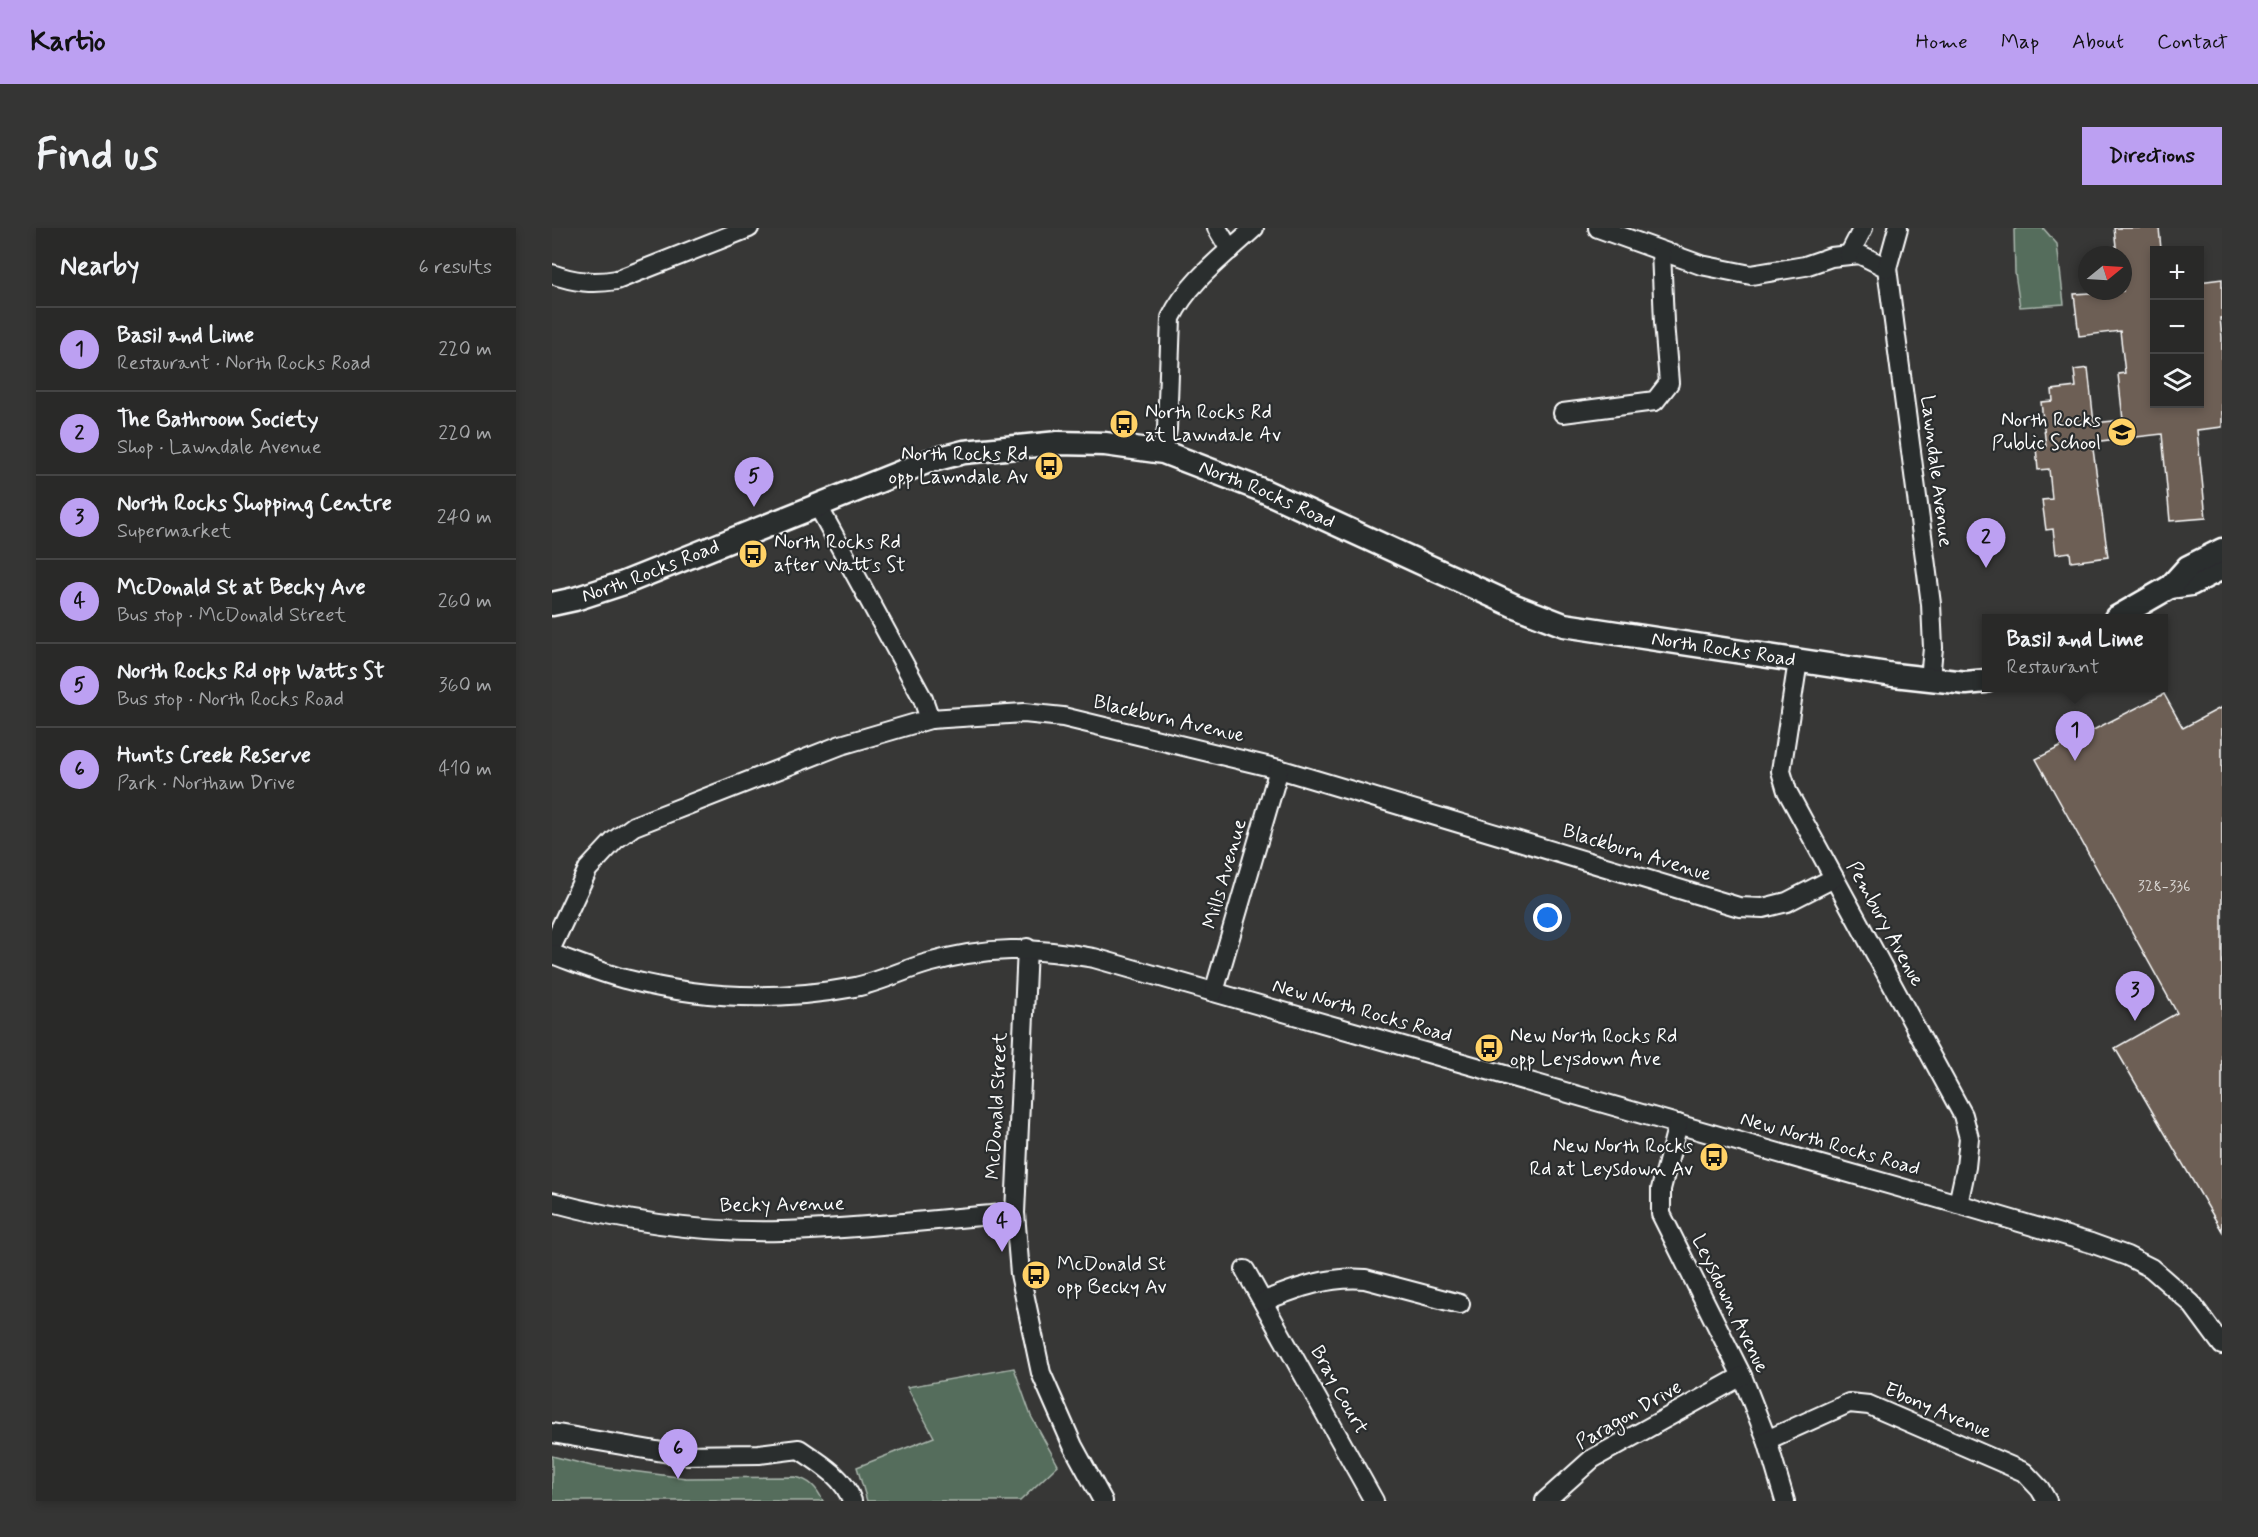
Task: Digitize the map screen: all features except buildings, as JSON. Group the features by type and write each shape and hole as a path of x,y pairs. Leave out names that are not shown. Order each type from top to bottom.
{"main road":[{"name":"North Rocks Road","path":"552,603 598,592 929,461 964,452 1058,443 1105,444 1163,452 1262,490 1515,606 1564,626 1930,679 1965,683 1982,681"},
{"path":"2123,614 2170,587 2188,567 2222,550"},
{"path":"2170,587 2191,585 2222,568"}],"street":[{"path":"552,273 572,281 603,283 617,280 749,228"},
{"path":"1217,228 1230,250"},
{"path":"1163,452 1167,429 1171,318 1176,306 1254,228"},
{"path":"1598,228 1701,265 1751,275 1805,266 1831,257 1859,254 1887,268"},
{"path":"1849,255 1863,228"},
{"name":"Lawndale Avenue","path":"1898,228 1887,268 1931,604 1933,648 1930,679"},
{"path":"1563,413 1655,401 1669,383 1661,251"},
{"path":"818,506 922,699 930,720"},
{"name":"Pembury Avenue","path":"1798,661 1781,771 1787,791 1963,1114 1969,1138 1966,1167 1958,1204"},
{"name":"Blackburn Avenue","path":"552,946 588,869 615,840 634,826 841,745 930,720 1024,713 1063,717 1279,769 1739,907 1763,908 1787,902 1834,878"},
{"name":"Mills Avenue","path":"1214,992 1279,769"},
{"name":"New North Rocks Road","path":"552,954 629,980 667,988 719,995 784,996 859,986 926,963 990,950 1027,948 1094,958 2091,1243 2151,1268 2191,1303 2222,1345"},
{"name":"McDonald Street","path":"1027,948 1015,1213 1020,1274 1041,1373 1073,1446 1103,1501"},
{"name":"Leysdown Avenue","path":"1678,1124 1661,1189 1661,1214 1742,1376 1767,1440 1785,1501"},
{"name":"Becky Avenue","path":"552,1202 631,1220 750,1231 799,1230 1015,1213"},
{"name":"Bray Court","path":"1245,1270 1264,1300 1374,1501"},
{"path":"1264,1300 1314,1282 1352,1278 1365,1279 1460,1305"},
{"name":"Paragon Drive","path":"1545,1501 1592,1459 1742,1376"},
{"name":"Ebony Avenue","path":"1767,1440 1849,1403 1869,1405 2024,1472 2040,1489 2047,1501"},
{"path":"552,1433 680,1455 759,1454 799,1449 825,1467 848,1488 852,1501"}],"green space":[{"path":"2043,228 2057,244 2064,304 2020,307 2015,273 2014,230"},
{"path":"1014,1368 1031,1416 1058,1465 1020,1501 867,1501 857,1467 934,1437 907,1387"},
{"path":"552,1456 592,1466 686,1478 795,1477 812,1485 823,1501 552,1501"}],"place":[{"name":"North Rocks Rd at Lawndale Av","path":"1124,424"},
{"name":"North Rocks Public School","path":"2122,432"},
{"name":"North Rocks Rd opp Lawndale Av","path":"1049,466"},
{"name":"North Rocks Rd opp Watts St","path":"754,507"},
{"name":"North Rocks Rd after Watts St","path":"753,554"},
{"name":"The Bathroom Society","path":"1986,568"},
{"name":"Basil and Lime","path":"2075,761"},
{"name":"North Rocks Shopping Centre","path":"2135,1021"},
{"name":"New North Rocks Rd opp Leysdown Ave","path":"1489,1048"},
{"name":"New North Rocks Rd at Leysdown Av","path":"1714,1157"},
{"name":"McDonald St at Becky Ave","path":"1002,1252"},
{"name":"McDonald St opp Becky Av","path":"1036,1275"},
{"name":"Hunts Creek Reserve","path":"678,1479"}]}
